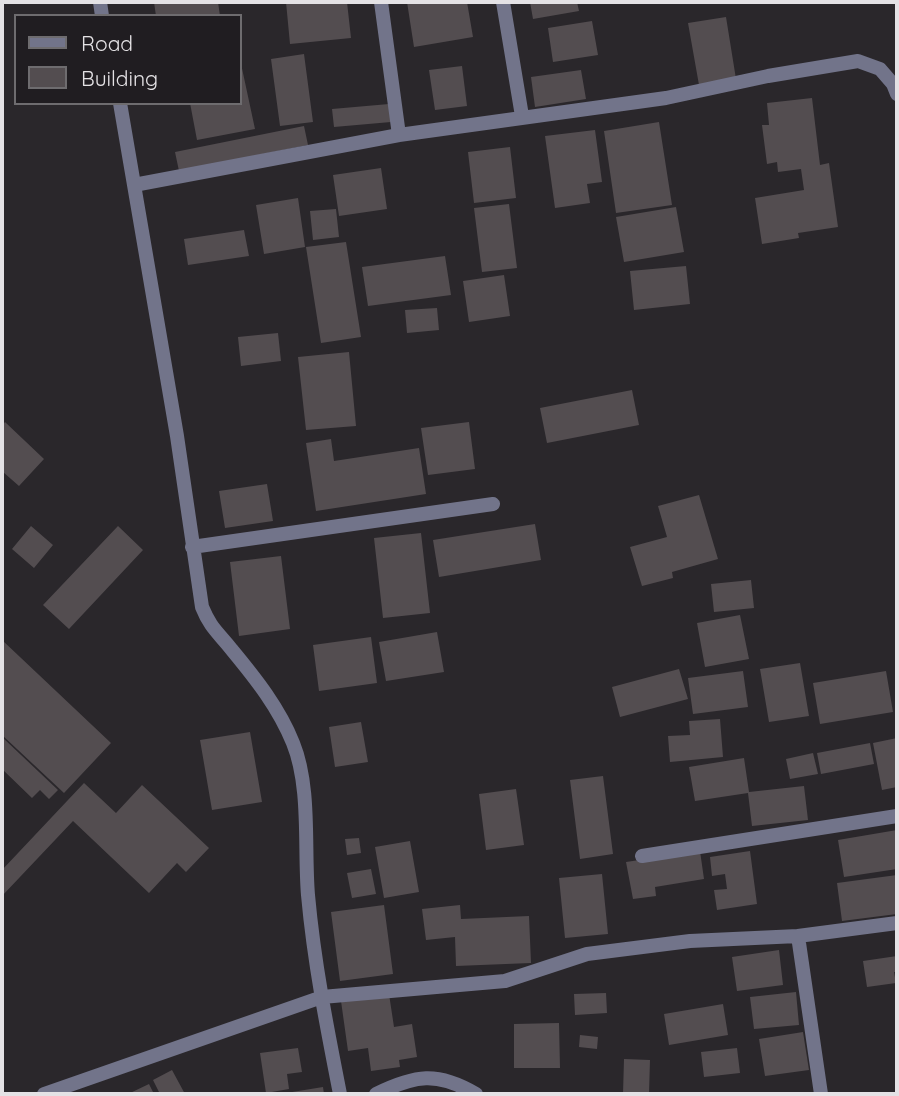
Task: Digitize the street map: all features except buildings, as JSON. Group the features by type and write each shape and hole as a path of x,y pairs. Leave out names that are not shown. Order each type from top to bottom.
{"street":[{"path":"381,2 399,135"},
{"path":"503,2 522,117"},
{"path":"134,185 399,135 666,98 768,76 858,61 880,69 893,84 897,94"},
{"path":"120,105 177,436 202,607 210,626 268,695 293,744 302,785 314,953 340,1094"},
{"path":"192,547 494,504"},
{"path":"642,856 897,816"},
{"path":"44,1094 322,997 505,981 587,954 690,941 799,936 897,923"},
{"path":"799,936 821,1094"},
{"path":"376,1094 425,1077 456,1082 476,1094"}]}
